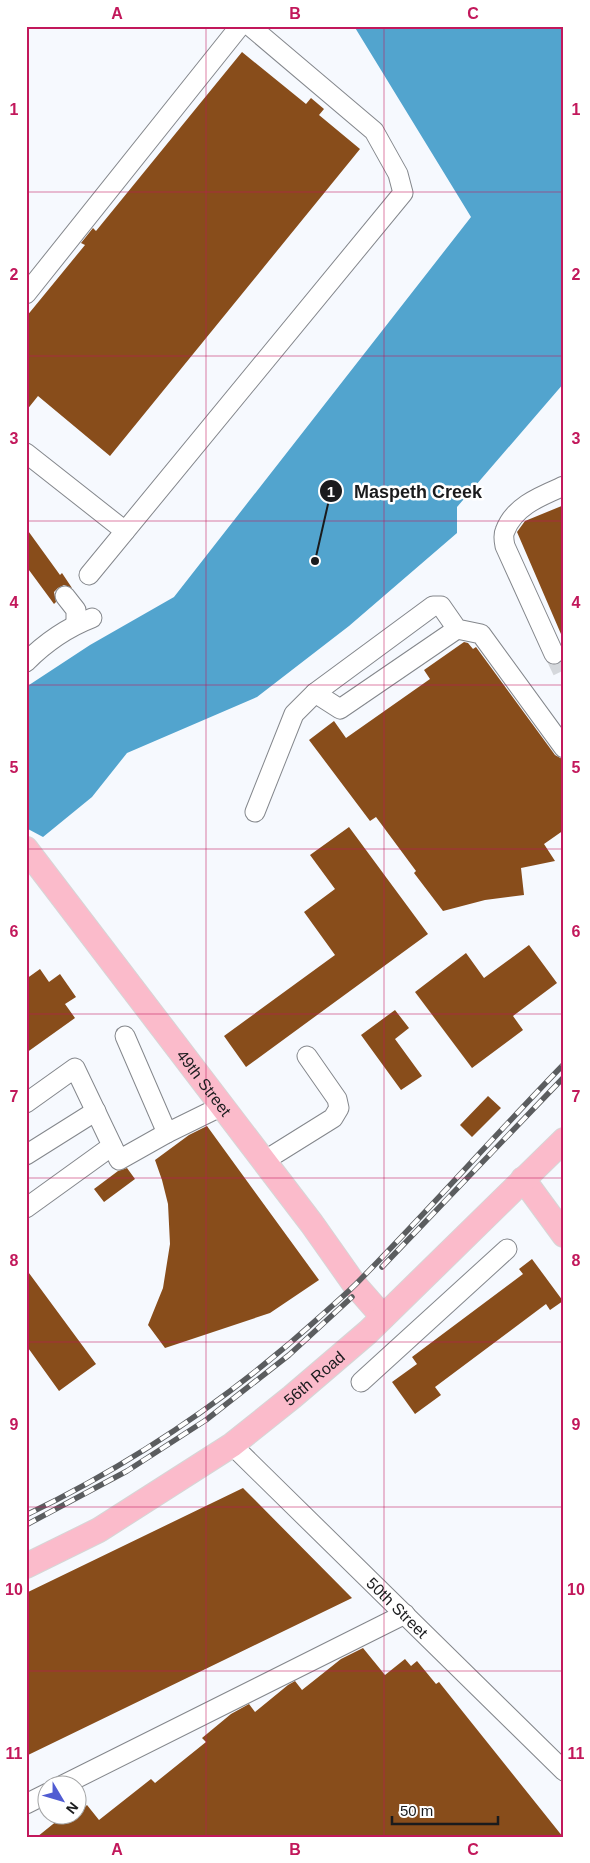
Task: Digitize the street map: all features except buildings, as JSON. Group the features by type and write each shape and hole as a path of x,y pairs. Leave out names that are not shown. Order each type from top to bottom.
{"main road":[{"name":"49th Street","path":"26,849 382,1317"},
{"name":"56th Road","path":"26,1566 99,1530 232,1445 320,1373 382,1317 564,1140"},
{"path":"523,1179 564,1235"}],"street":[{"path":"26,294 240,26"},
{"path":"89,575 403,193 398,174 374,131 250,26"},
{"path":"26,453 125,531"},
{"path":"554,654 505,546 504,532 514,515 535,499 564,486"},
{"path":"26,662 64,630 84,621 65,596"},
{"path":"255,812 294,714 315,693 432,606 440,606 457,628 481,634 564,748"},
{"path":"315,693 340,709 457,628"},
{"path":"124,1036 167,1132"},
{"path":"264,1161 333,1118 339,1108 337,1099 307,1056"},
{"path":"26,1103 75,1068 119,1160 167,1132 222,1106"},
{"path":"26,1155 96,1112"},
{"path":"26,1208 112,1146"},
{"path":"361,1382 508,1249"},
{"name":"50th Street","path":"232,1445 564,1771"},
{"path":"81,1776 405,1614"},
{"path":"26,1804 38,1798"}],"water":[{"path":"354,26 564,26 564,383 457,507 457,533 349,626 257,697 127,753 92,797 43,837 28,829 26,825 26,687 90,645 174,597 471,217"}],"tunnel":[{"path":"554,654 564,675"}],"railway":[{"path":"26,1515 66,1495 144,1450 218,1399 289,1344 356,1284 564,1064"},
{"path":"382,1267 564,1077"},
{"path":"26,1525 127,1471 206,1420 289,1355 352,1297"}],"place":[{"name":"Maspeth Creek","path":"315,561"}]}
